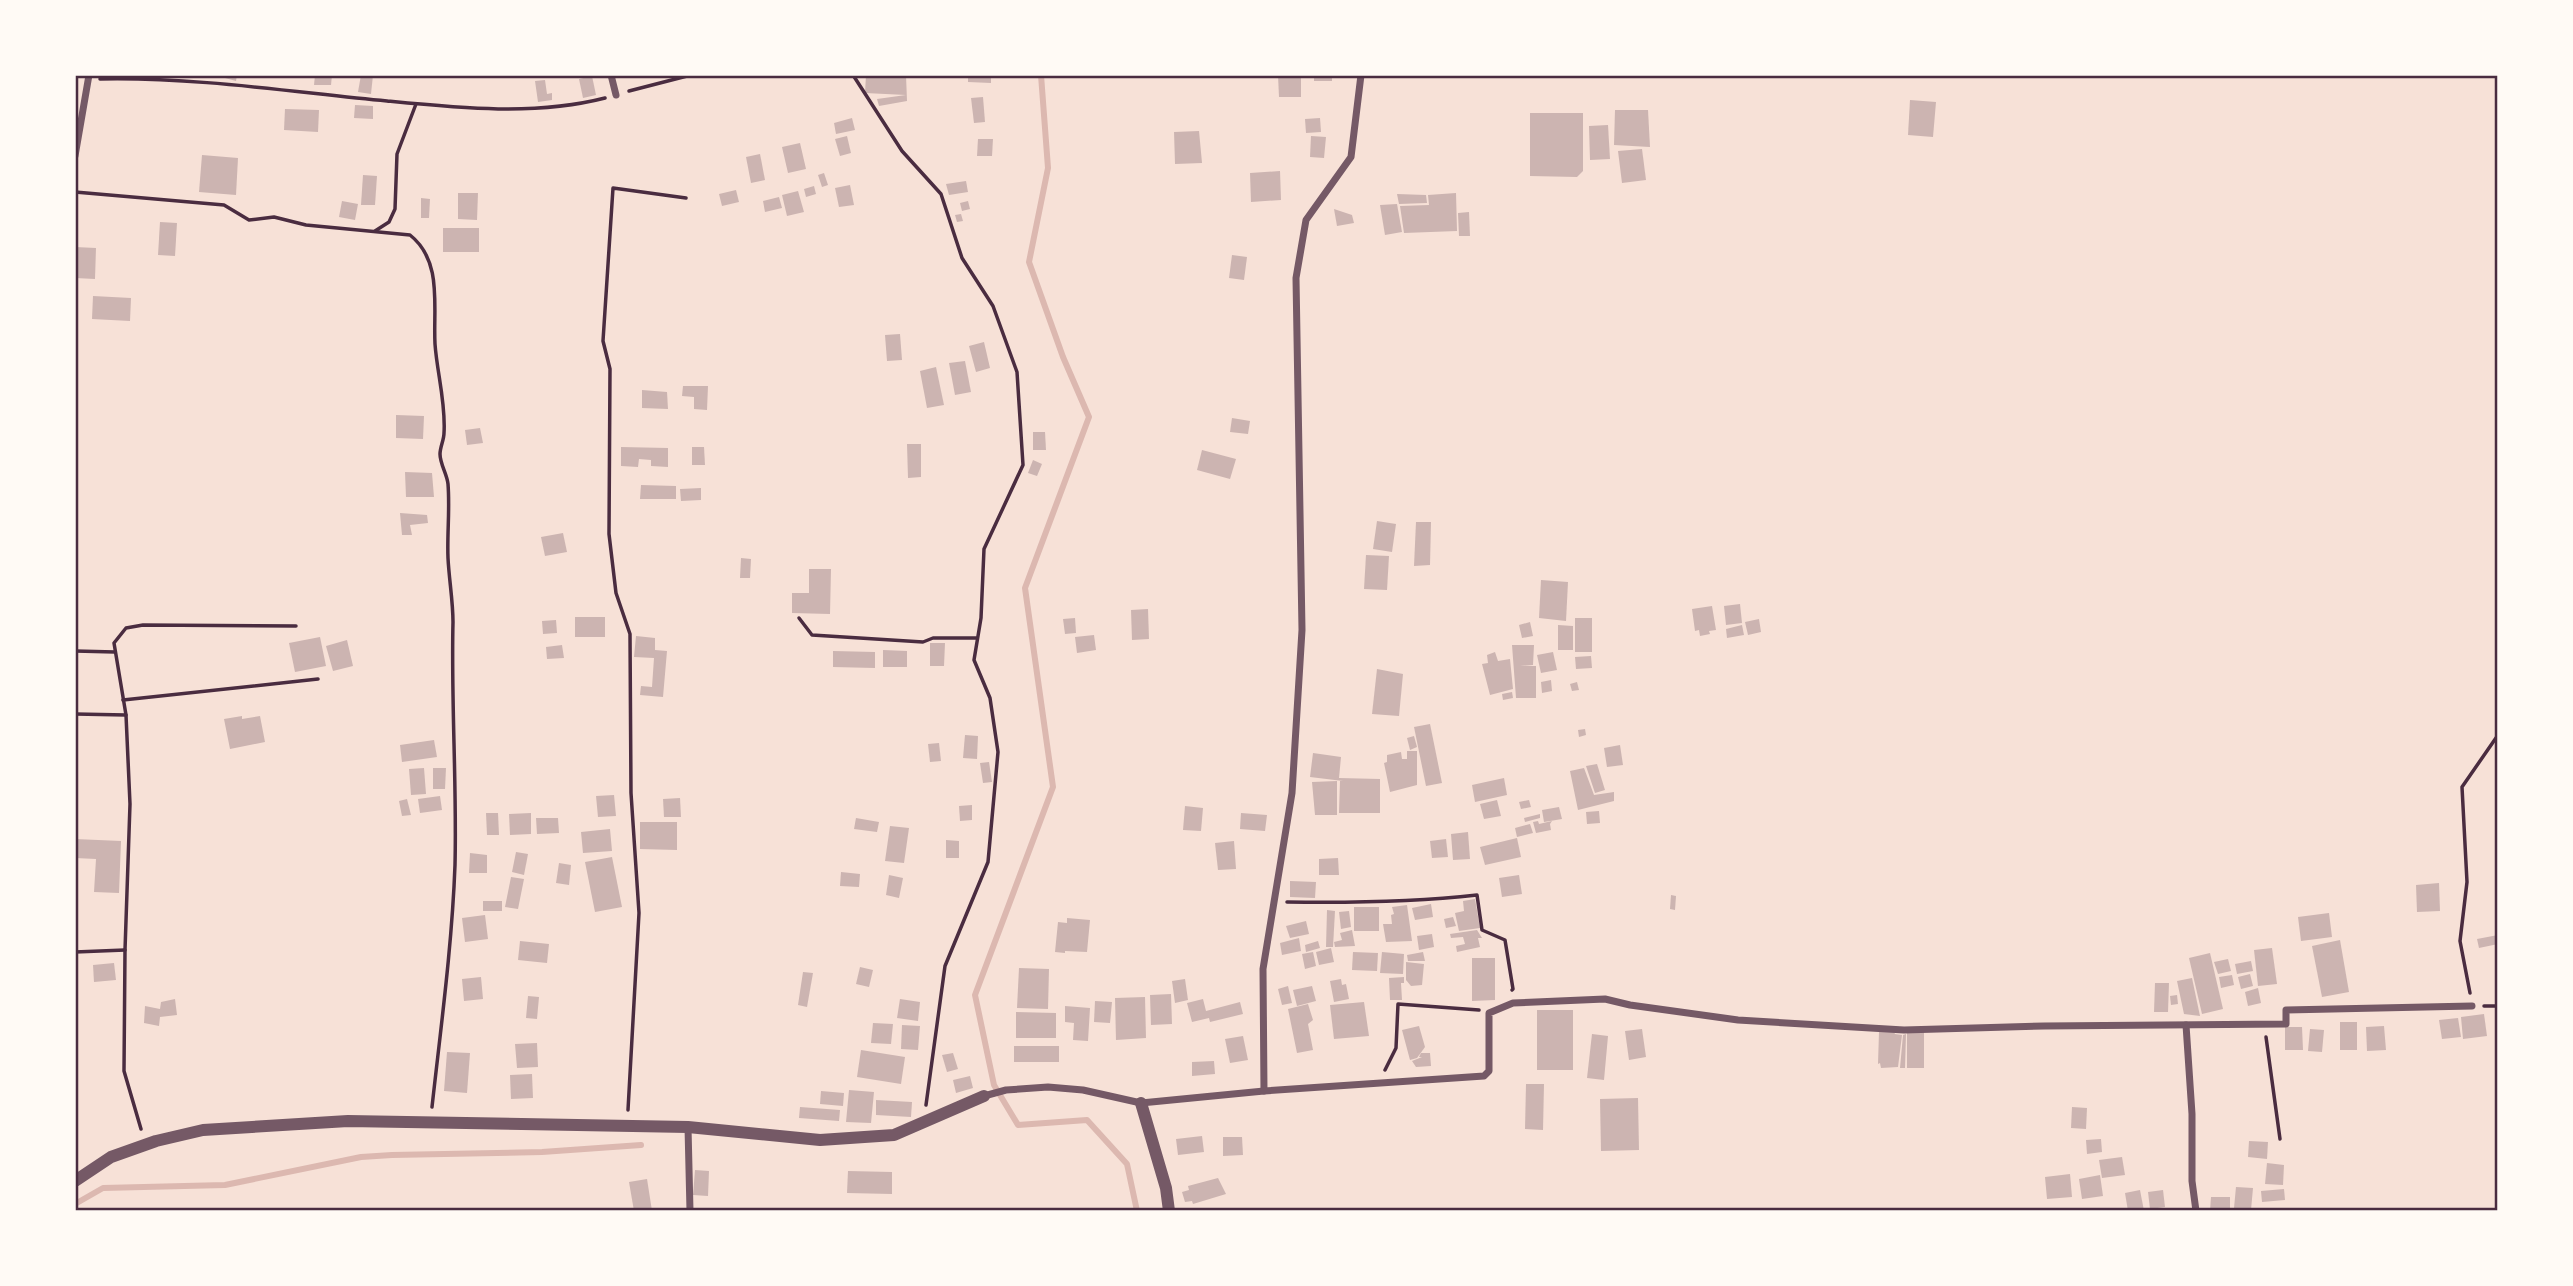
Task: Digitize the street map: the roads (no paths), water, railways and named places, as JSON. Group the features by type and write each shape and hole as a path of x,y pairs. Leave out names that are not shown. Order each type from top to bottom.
{"street":[{"path":"611,75 617,94"},
{"path":"1264,1091 1263,969 1292,793 1302,631 1296,278 1306,220 1351,157 1361,75"},
{"path":"75,156 89,77"},
{"path":"75,1181 111,1157 203,1130 348,1121 688,1127 820,1140 894,1135 984,1096 1006,1090 1048,1087 1083,1090 1141,1103 1264,1091 1484,1076 1489,1071 1489,1013 1513,1003 1605,999 1738,1020 1904,1030 2286,1024 2286,1010 2473,1006"},
{"path":"2186,1025 2192,1114 2192,1181 2196,1211"},
{"path":"1141,1103 1166,1188 1169,1211"},
{"path":"688,1127 690,1211"}],"waterway":[{"path":"1041,75 1048,168 1029,262 1063,357 1089,417 1025,588 1053,787 975,995 994,1085 1018,1125 1087,1120 1127,1164 1137,1211"},
{"path":"75,1204 103,1188 225,1185 361,1157 542,1152 641,1145"}]}
